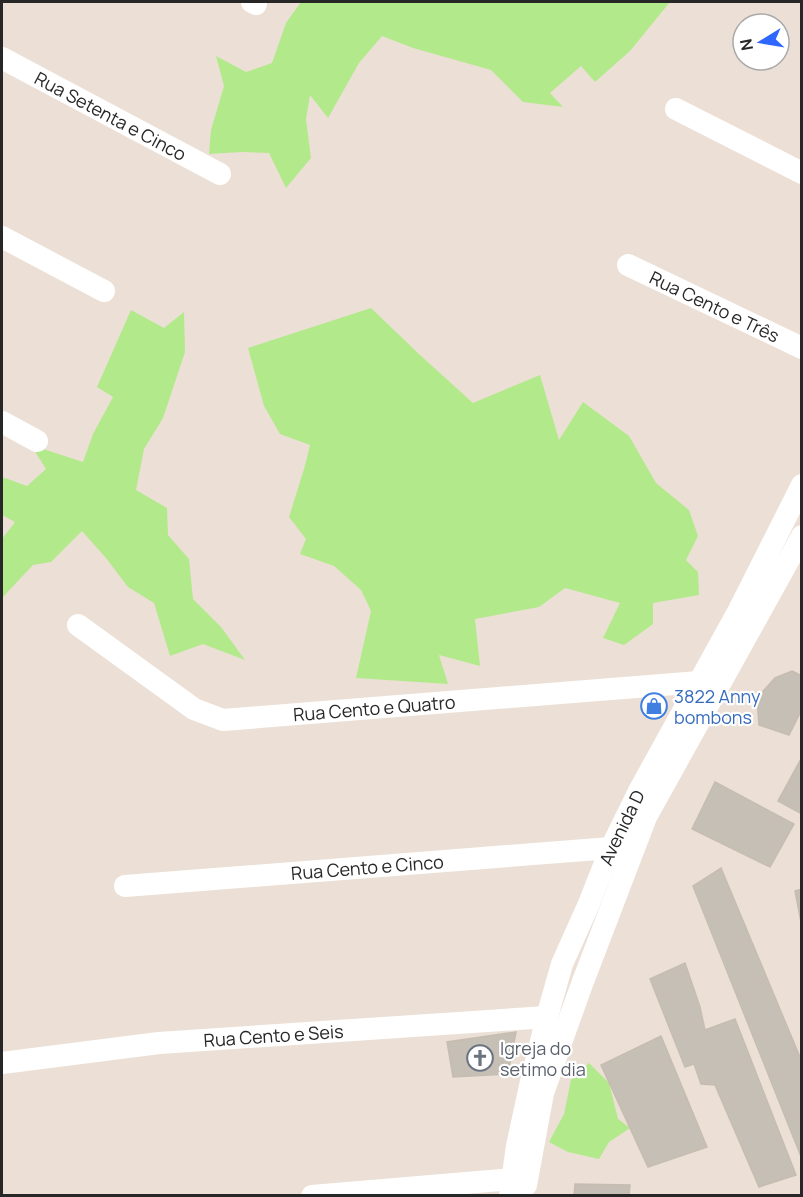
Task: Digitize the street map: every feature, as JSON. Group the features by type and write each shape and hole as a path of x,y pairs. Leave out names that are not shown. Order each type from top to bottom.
{"street":[{"name":"Rua Setenta e Cinco","path":"2,58 220,174"},
{"path":"676,109 801,172"},
{"path":"2,237 104,291"},
{"name":"Rua Cento e Três","path":"628,265 801,348"},
{"path":"2,422 37,441"},
{"name":"Avenida D","path":"515,1190 543,1093 646,817 796,530 801,485"},
{"name":"Avenida D","path":"515,1190 525,1106 547,1017 562,964 611,848 639,791 739,610 796,530"},
{"name":"Rua Cento e Quatro","path":"78,625 194,709 223,720 699,682"},
{"name":"Rua Cento e Cinco","path":"125,886 611,848"},
{"name":"Rua Cento e Seis","path":"2,1063 159,1043 547,1017"},
{"path":"312,1196 515,1190"}],"green space":[{"path":"301,2 670,2 630,51 595,82 581,66 550,93 563,107 523,102 491,70 413,48 382,36 359,63 328,118 310,95 306,119 311,158 286,188 269,153 209,154 211,130 224,86 216,56 246,72 272,63 286,23"},
{"path":"371,308 473,403 540,375 559,440 583,402 629,436 656,483 689,510 698,536 686,560 698,572 699,595 653,603 653,624 624,645 603,638 620,603 565,588 539,607 475,619 480,666 439,655 448,684 356,678 371,611 361,590 334,566 300,554 306,539 289,517 310,445 280,434 264,406 248,348"},
{"path":"131,310 164,328 184,312 185,352 163,418 144,449 136,490 167,508 168,535 189,559 193,599 221,627 245,660 203,644 170,656 154,603 128,587 82,531 51,562 33,565 2,598 2,539 15,522 2,515 2,478 27,486 46,469 31,445 83,462 93,434 113,397 97,387"},
{"path":"589,1063 609,1083 618,1119 630,1128 609,1142 599,1159 568,1152 549,1142 564,1114 571,1080"}],"building":[{"path":"792,671 802,676 802,709 789,735 759,725 757,698 775,678"},
{"path":"802,757 802,814 778,801"},
{"path":"715,782 794,824 770,867 692,829"},
{"path":"721,868 802,1062 802,1159 693,886"},
{"path":"802,889 802,927 795,891"},
{"path":"685,963 705,1030 735,1019 796,1175 759,1187 715,1085 701,1084 694,1064 685,1067 650,979"},
{"name":"Igreja do setimo dia","path":"516,1032 508,1074 453,1077 447,1042"},
{"path":"661,1036 707,1147 648,1167 601,1065"},
{"path":"575,1184 630,1185 629,1196 574,1196"}],"place":[{"name":"3822 Anny bombons","path":"654,706"},
{"name":"Igreja do setimo dia","path":"480,1058"}]}
